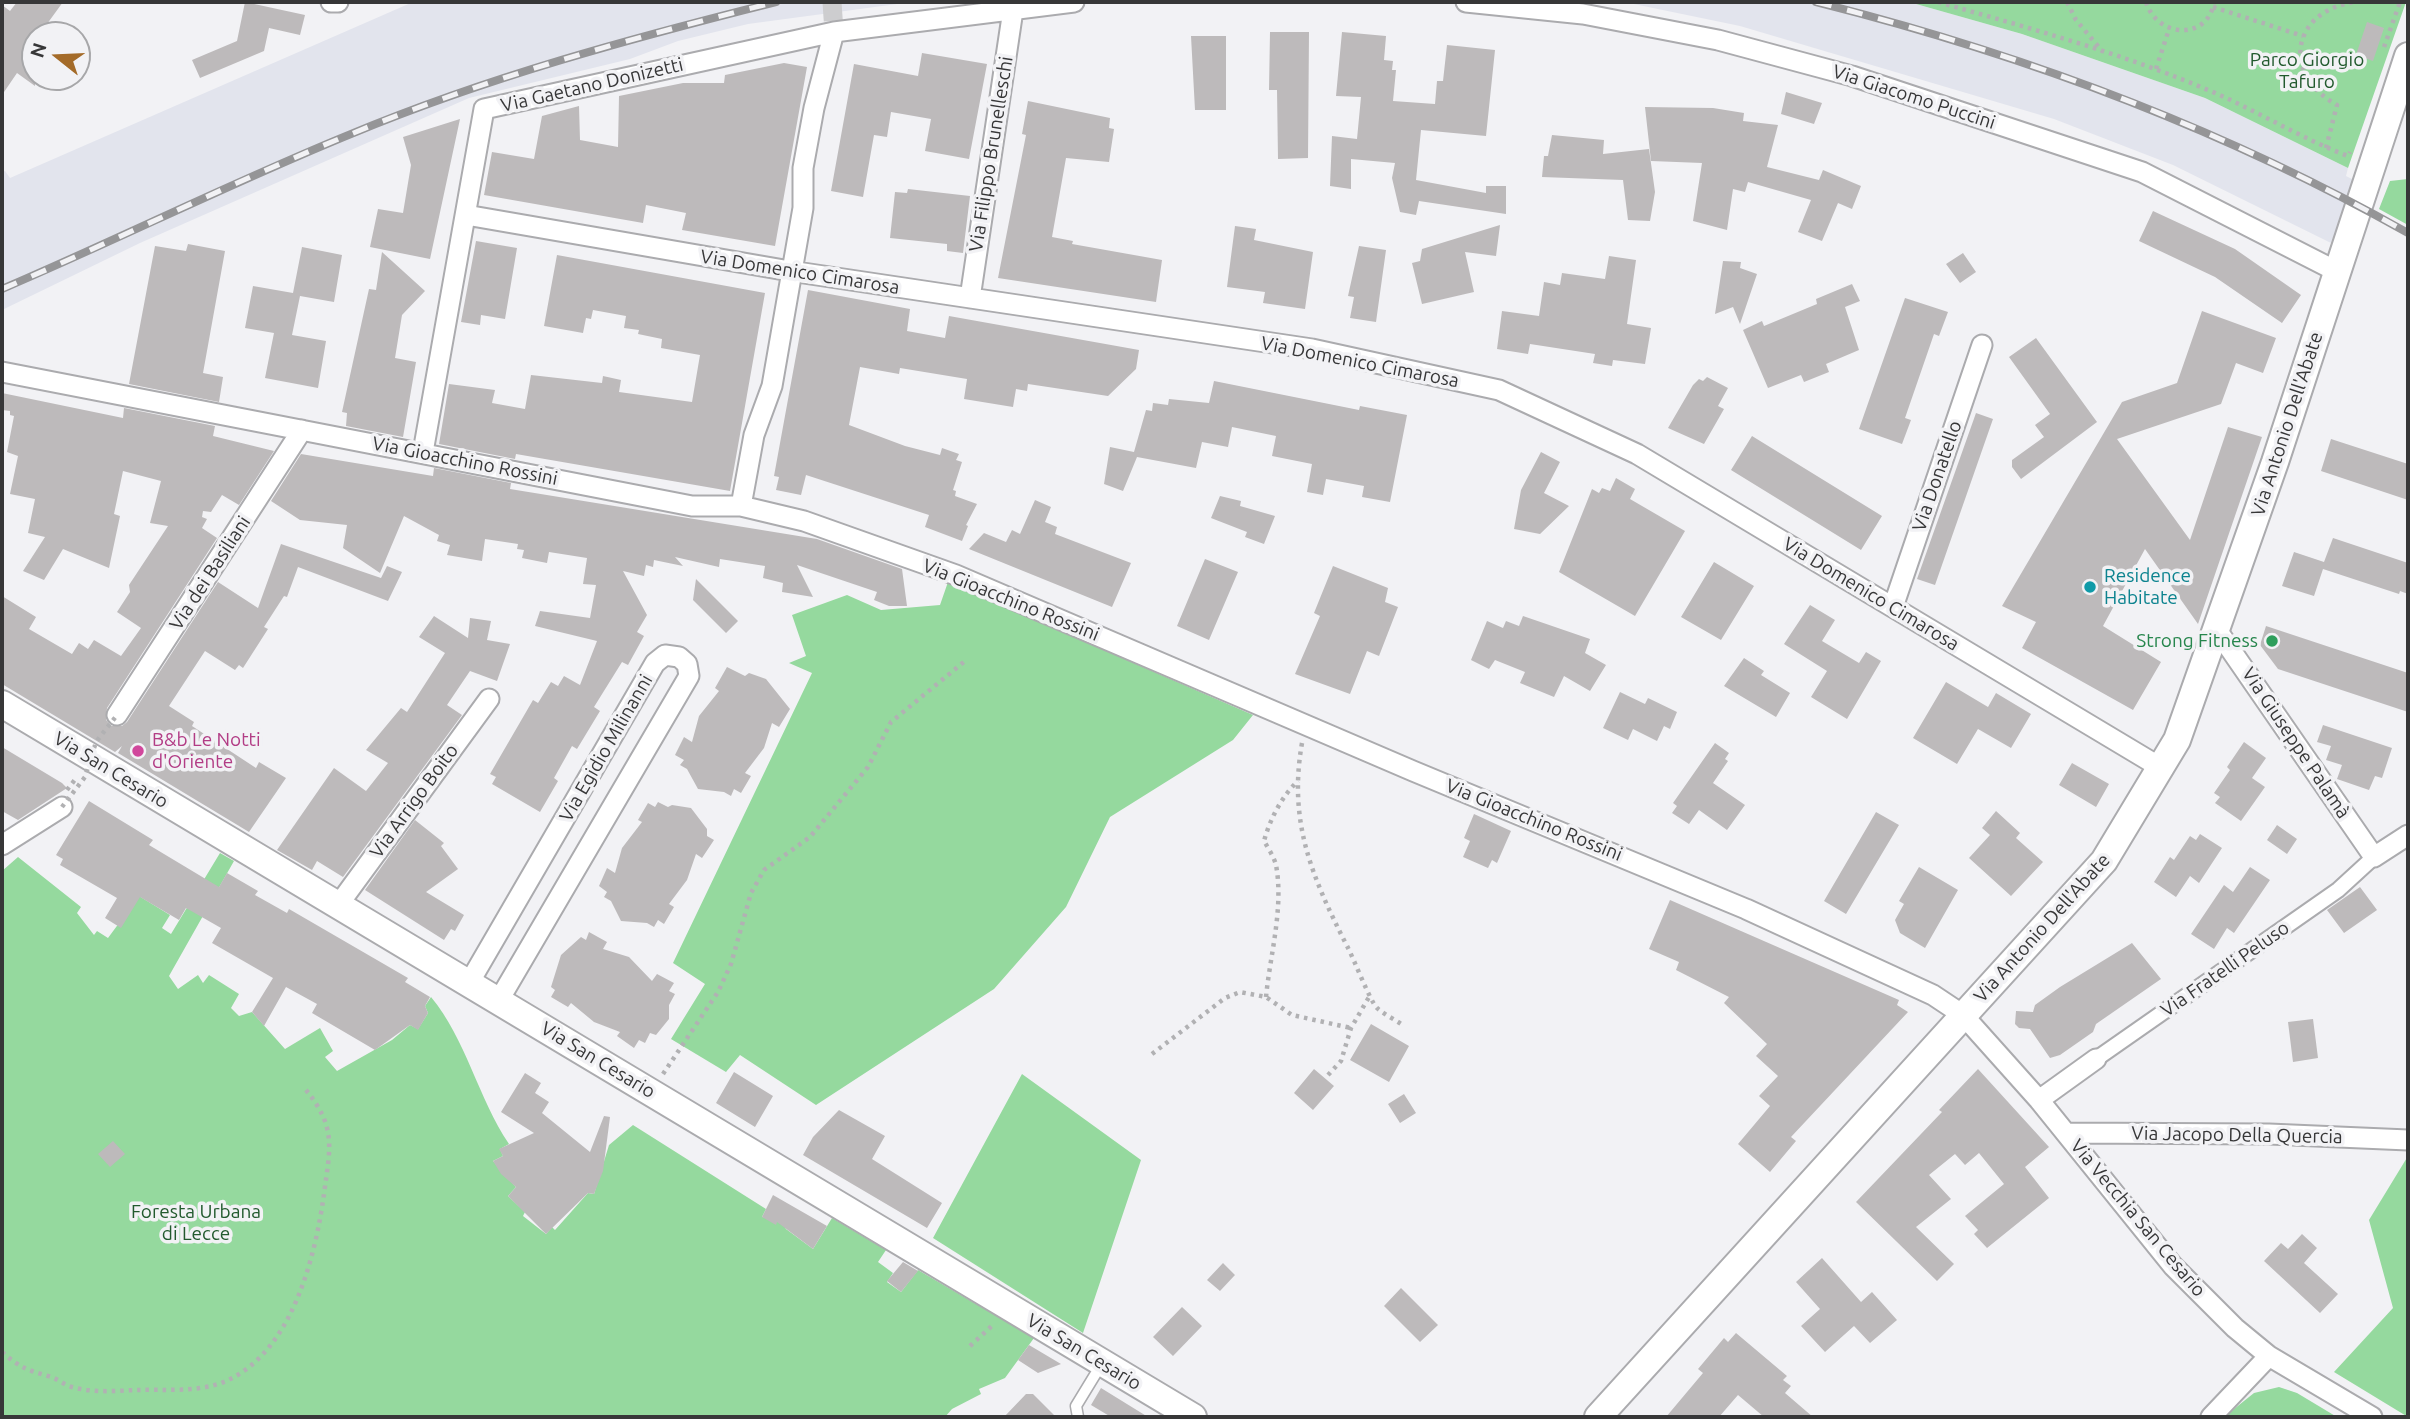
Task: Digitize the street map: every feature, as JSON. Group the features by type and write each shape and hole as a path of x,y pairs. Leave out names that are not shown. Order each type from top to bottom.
{"main road":[{"name":"Via Antonio Dell'Abate","path":"1598,1417 2104,861 2163,769 2177,740 2217,630 2338,272 2396,53"},
{"name":"Via San Cesario","path":"2,704 1193,1417"}],"street":[{"path":"331,2 338,2"},
{"path":"741,506 754,435 772,386 789,271 803,208 803,168 814,108 834,32 1074,2"},
{"name":"Via Giacomo Puccini","path":"1466,2 1583,15 1718,40 1852,76 2142,172 2338,272"},
{"name":"Via Filippo Brunelleschi","path":"970,298 1013,10"},
{"name":"Via Gaetano Donizetti","path":"423,452 484,109 834,32"},
{"name":"Via Domenico Cimarosa","path":"466,215 789,271 1312,349 1499,390 1637,454 2163,769"},
{"name":"Via Donatello","path":"1893,607 1982,345"},
{"name":"Via Gioacchino Rossini","path":"2,372 692,506 741,506 840,533 956,575 1746,909 1882,970 1933,995 1963,1015"},
{"name":"Via dei Basiliani","path":"117,715 302,430"},
{"name":"Via Giuseppe Palamà","path":"2217,630 2374,857"},
{"name":"Via Egidio Milinanni","path":"469,982 655,663 665,656 679,657 687,664 689,676 499,1000"},
{"name":"Via Arrigo Boito","path":"339,904 489,699"},
{"path":"6,838 62,807"},
{"name":"Via Fratelli Peluso","path":"2039,1100 2338,890 2374,857 2408,835"},
{"name":"Via Vecchia San Cesario","path":"1963,1015 2039,1100 2173,1266 2235,1328 2269,1356 2372,1417"},
{"name":"Via Jacopo Della Quercia","path":"2066,1133 2269,1134 2408,1140"},
{"path":"2211,1417 2269,1356"}],"lane":[{"path":"1078,1417 1076,1406 1102,1363"}],"path":[{"path":"1938,2 2155,69 2210,91 2326,148 2348,156 2352,144"},
{"path":"2067,2 2076,20 2104,52"},
{"path":"2146,2 2157,22 2169,29 2182,31 2195,27 2206,19 2213,4 2303,36"},
{"path":"2326,148 2337,105 2320,96 2308,81 2301,63 2303,36 2313,20 2325,9 2356,2"},
{"path":"2396,53 2400,2"},
{"path":"2155,69 2169,29"},
{"path":"652,1092 718,992 731,964 751,893 764,870 810,837 868,767 891,722 965,661"},
{"path":"62,807 85,777 96,742 117,715"},
{"path":"1308,725 1302,743 1298,810 1307,861 1323,900 1365,981 1369,997 1377,1008 1404,1026"},
{"path":"1266,997 1274,939 1276,863 1264,841 1268,827 1289,789 1299,780"},
{"path":"1152,1054 1225,998 1240,992 1266,997 1292,1015 1351,1028"},
{"path":"1328,1075 1340,1061 1351,1028 1369,997"},
{"path":"2,1352 31,1373 50,1376 70,1387 101,1392 206,1387 226,1381 243,1370 268,1347 303,1286 320,1229 330,1153 329,1129 321,1109 306,1090"},
{"path":"970,1346 1009,1306"}],"shaded area":[{"path":"413,2 912,2 748,24 678,41 630,59 469,98 140,243 2,310 2,172 5,171 10,178"},
{"path":"1624,2 1909,2 2022,34 2205,98 2348,168 2346,176 2354,180 2331,243 2173,165 2054,119 1740,26"}],"green space":[{"name":"Parco Giorgio Tafuro","path":"1909,2 2406,2 2348,168 2205,98 2022,34"},
{"path":"2408,179 2408,225 2379,209 2390,181"},
{"path":"948,582 1253,715 1233,740 1110,817 1066,907 994,989 816,1105 740,1055 726,1072 671,1039 705,984 673,963 812,673 789,663 806,656 792,615 847,595 881,610 940,605"},
{"name":"Foresta Urbana di Lecce","path":"220,853 234,861 169,976 178,989 198,975 203,983 209,975 239,994 231,1008 239,1016 252,1012 285,1049 320,1028 333,1051 325,1057 337,1071 392,1040 410,1025 418,1029 428,1013 425,1006 431,997 454,1031 489,1108 509,1144 500,1149 503,1156 493,1161 516,1187 508,1196 525,1212 523,1216 546,1234 552,1227 555,1230 588,1193 594,1194 609,1145 633,1125 766,1209 762,1217 780,1218 786,1229 813,1249 832,1218 886,1250 878,1262 893,1273 887,1282 901,1292 918,1270 1034,1338 1005,1378 979,1389 981,1394 952,1409 945,1417 2,1417 2,871 18,857 81,907 77,913 94,935 97,931 108,938 139,896 170,915 162,928 171,934"},
{"path":"1022,1074 1141,1160 1083,1333 933,1238"},
{"path":"2408,1156 2408,1417 2334,1372 2393,1308 2369,1220"},
{"path":"2279,1387 2297,1393 2337,1417 2224,1417 2254,1393"}],"building":[{"path":"17,2 63,2 49,21 21,21 21,76 17,73 2,95 2,5 10,11"},
{"path":"245,2 305,15 300,35 269,28 264,51 200,78 192,60 237,41"},
{"path":"2367,22 2384,28 2373,61 2356,55"},
{"path":"1270,32 1309,32 1308,158 1278,159 1277,90 1269,90"},
{"path":"1342,32 1386,36 1384,60 1393,61 1392,70 1396,70 1393,101 1435,104 1437,81 1443,81 1447,45 1495,50 1486,136 1421,130 1416,180 1486,193 1486,186 1506,186 1506,214 1419,201 1416,215 1400,212 1392,178 1395,163 1351,159 1351,189 1330,186 1332,136 1357,139 1361,97 1336,96"},
{"path":"1191,36 1226,36 1226,110 1195,110"},
{"path":"922,53 987,64 969,159 925,151 931,119 891,112 887,137 874,135 863,197 831,191 854,64 918,76"},
{"path":"784,63 807,67 775,246 682,230 686,213 646,205 643,223 484,195 492,152 534,159 542,116 579,106 580,140 618,147 619,96 683,83 724,83 725,75"},
{"path":"1786,92 1822,103 1814,124 1781,114"},
{"path":"1028,101 1110,118 1109,128 1114,129 1109,162 1066,158 1052,237 1073,241 1072,244 1162,260 1156,302 998,278 1026,135 1022,134"},
{"path":"1645,107 1713,108 1744,113 1743,121 1778,125 1767,167 1819,180 1823,170 1861,186 1852,209 1838,203 1822,241 1798,232 1811,200 1748,182 1745,192 1733,189 1727,230 1693,221 1702,163 1651,161"},
{"path":"460,119 430,259 370,247 378,209 403,213 411,165 403,137"},
{"path":"1552,135 1604,140 1603,154 1649,149 1655,192 1650,221 1628,220 1623,180 1542,177 1544,156 1548,156"},
{"path":"908,189 970,196 963,253 947,251 947,244 890,238 895,192 907,193"},
{"path":"2153,211 2235,249 2301,295 2282,323 2215,277 2139,241"},
{"path":"1500,225 1496,256 1465,252 1474,292 1422,304 1412,263 1420,261 1422,249"},
{"path":"1235,226 1256,229 1254,240 1313,252 1305,309 1263,303 1265,292 1227,287"},
{"path":"476,241 517,248 505,319 481,315 480,325 461,322"},
{"path":"188,244 225,251 203,373 223,377 219,402 129,384 155,246 186,251"},
{"path":"1359,246 1386,250 1376,322 1350,318 1354,297 1348,296"},
{"path":"302,247 342,255 334,302 300,296 292,335 326,341 318,388 265,378 274,333 245,328 253,286 293,293"},
{"path":"382,252 425,291 402,315 395,358 416,362 403,437 346,426 347,413 342,412 369,289 376,290"},
{"path":"1963,253 1976,272 1960,283 1946,264"},
{"path":"557,255 765,293 730,491 516,454 515,459 439,444 449,384 495,390 492,403 525,409 531,375 602,383 603,376 621,380 619,392 692,402 700,355 661,348 662,339 638,334 639,330 624,328 626,316 593,310 591,319 586,318 583,333 544,326"},
{"path":"1609,256 1636,260 1627,324 1651,328 1645,364 1613,360 1612,366 1593,363 1595,354 1530,344 1528,354 1497,349 1502,311 1539,316 1544,282 1560,285 1562,273 1605,279"},
{"path":"1723,261 1741,262 1740,268 1757,274 1740,324 1733,307 1715,314"},
{"path":"1852,284 1860,301 1845,307 1859,350 1826,364 1829,372 1804,382 1801,375 1768,388 1743,330 1762,321 1764,326 1817,304 1816,299"},
{"path":"808,290 910,309 907,331 945,338 949,316 1139,350 1136,369 1108,396 1028,384 1027,391 1016,389 1013,407 964,399 967,379 900,368 899,374 860,367 849,425 905,446 940,455 942,448 959,454 956,460 962,462 953,490 956,491 955,496 977,504 966,525 968,526 962,541 925,527 929,515 806,475 801,495 776,490 779,477 774,476"},
{"path":"1905,298 1948,312 1939,336 1934,334 1905,418 1911,420 1902,444 1859,429"},
{"path":"2202,311 2276,338 2263,373 2236,363 2221,404 2117,439 2190,540 2228,427 2262,437 2198,624 2145,549 2103,626 2161,662 2133,710 2022,648 2036,622 2002,606 2122,402 2177,383"},
{"path":"2036,338 2097,422 2021,479 2012,467 2012,460 2044,437 2035,425 2050,414 2009,357"},
{"path":"1707,377 1728,388 1718,406 1724,409 1704,444 1668,428 1693,385 1699,379 1703,381"},
{"path":"1214,381 1359,410 1360,406 1407,415 1390,502 1362,497 1364,486 1326,479 1323,495 1307,492 1312,464 1272,456 1276,436 1232,427 1228,447 1202,442 1196,468 1137,457 1123,491 1104,484 1110,447 1134,452 1146,410 1152,411 1153,403 1168,405 1169,399 1209,403"},
{"path":"2,393 123,418 124,408 215,426 213,436 274,451 239,505 222,495 211,512 203,511 202,517 207,519 202,528 217,538 107,708 106,720 111,726 122,726 127,722 218,582 258,608 281,544 381,578 387,566 402,572 388,601 298,567 287,597 284,596 264,627 268,629 243,668 239,665 235,670 205,651 169,706 194,722 192,726 256,768 259,762 286,778 249,832 118,753 122,746 115,752 2,684 2,596 36,617 29,629 72,654 79,643 88,649 94,640 121,656 141,628 117,612 130,592 129,585 168,526 150,523 161,481 123,471 114,514 120,516 109,568 63,549 44,580 23,571 45,537 28,533 35,499 10,494 18,456 7,452 14,416 10,415 10,411 2,410"},
{"path":"1976,413 1993,419 1935,585 1917,579"},
{"path":"1752,436 1882,516 1861,550 1731,470"},
{"path":"2331,439 2408,464 2408,500 2321,471"},
{"path":"1541,452 1560,462 1544,493 1569,506 1540,534 1514,529 1521,490"},
{"path":"301,454 433,476 434,468 511,483 510,489 817,539 902,569 907,606 889,606 874,600 877,592 797,565 813,597 782,592 783,583 763,578 765,566 720,559 719,567 675,557 683,566 654,560 653,567 646,565 644,576 623,571 647,615 637,632 644,636 628,665 622,662 594,707 600,711 577,749 572,746 554,778 558,781 540,812 492,784 496,777 490,774 533,700 538,703 551,682 558,686 564,676 580,685 597,641 535,626 540,611 590,618 596,585 583,584 587,558 549,552 547,563 522,558 524,550 517,549 518,544 485,539 482,561 447,555 450,545 437,541 439,535 404,516 380,573 343,548 347,525 300,520 271,501"},
{"path":"1616,478 1635,489 1630,499 1685,531 1635,616 1559,572 1592,489 1599,493 1602,488 1610,491"},
{"path":"1220,496 1241,501 1240,506 1275,516 1264,544 1245,537 1247,532 1211,518"},
{"path":"1035,500 1051,507 1045,522 1057,527 1055,534 1131,563 1112,607 969,549 984,533 1006,542 1012,530 1020,534"},
{"path":"2333,538 2408,563 2408,594 2400,591 2399,594 2323,569 2314,596 2282,586 2294,552 2324,562"},
{"path":"1205,559 1238,572 1209,640 1177,626"},
{"path":"1714,562 1754,586 1721,640 1681,617"},
{"path":"1333,566 1388,588 1385,602 1398,607 1379,656 1367,651 1350,694 1295,674 1320,616 1314,613"},
{"path":"696,579 738,621 726,633 693,600"},
{"path":"1810,605 1835,620 1822,641 1859,663 1866,652 1881,661 1847,719 1811,697 1827,671 1784,644"},
{"path":"434,616 468,638 470,618 491,621 487,640 510,644 497,681 470,671 447,705 462,715 343,877 317,861 312,870 277,850 334,768 366,791 388,763 366,750 401,708 407,712 445,653 419,637"},
{"path":"1523,616 1590,639 1585,653 1606,665 1590,691 1564,676 1554,697 1520,683 1525,672 1495,660 1489,669 1471,660 1487,621 1503,628 1506,621 1519,626"},
{"path":"2266,626 2408,673 2408,712 2278,669 2260,645"},
{"path":"1744,658 1764,671 1761,675 1790,693 1776,717 1724,686"},
{"path":"727,667 745,676 749,673 766,679 790,709 779,727 772,723 764,748 745,773 751,776 741,793 734,789 731,796 724,792 698,789 687,769 680,765 684,760 675,755 684,737 692,742 699,716 719,691 715,688"},
{"path":"1946,682 1988,707 1996,693 2031,714 2011,748 1978,729 1957,764 1913,738"},
{"path":"1620,692 1645,704 1648,698 1677,712 1670,729 1664,726 1657,741 1633,729 1628,740 1603,728"},
{"path":"2323,725 2392,748 2382,778 2375,776 2369,790 2337,779 2342,765 2326,760 2331,746 2317,742"},
{"path":"2244,742 2266,758 2252,778 2265,787 2241,821 2215,803 2220,797 2214,793 2230,770 2227,767"},
{"path":"1715,743 1729,753 1725,759 1728,761 1713,783 1745,805 1727,830 1699,810 1689,824 1672,813 1677,806 1673,803"},
{"path":"2,747 67,788 18,820 2,811"},
{"path":"2072,763 2109,784 2096,807 2059,785"},
{"path":"89,801 153,840 149,845 219,887 227,873 258,891 255,895 287,913 289,909 408,978 405,982 430,997 425,1006 428,1013 418,1030 410,1025 375,1050 312,1013 317,1004 286,987 264,1026 252,1012 273,978 212,943 221,928 186,908 179,920 140,897 121,928 105,918 117,898 60,865 63,859 56,855"},
{"path":"658,802 668,807 672,805 691,808 707,829 707,836 714,840 702,858 696,854 687,880 669,904 674,907 664,924 658,920 654,927 647,923 621,921 611,901 604,897 607,892 599,886 607,868 615,873 622,848 642,822 638,820 648,803 655,807"},
{"path":"1996,811 2020,833 2016,838 2043,862 2011,896 1969,858 1990,835 1982,828"},
{"path":"1876,812 1899,825 1846,914 1824,901"},
{"path":"1474,814 1511,831 1497,863 1492,860 1488,868 1463,857 1470,841 1464,838"},
{"path":"415,820 444,843 441,846 458,869 426,892 464,915 455,931 451,929 444,940 365,890"},
{"path":"2277,825 2297,839 2287,854 2267,840"},
{"path":"2200,834 2222,848 2199,883 2190,876 2176,897 2154,882 2170,857 2174,860 2190,836 2196,840"},
{"path":"1919,867 1958,890 1925,948 1900,933 1895,920 1904,904 1899,901"},
{"path":"2250,867 2270,880 2234,933 2227,928 2214,949 2191,934 2224,885 2233,892"},
{"path":"2360,887 2377,910 2344,933 2327,910"},
{"path":"1670,900 1899,1000 1897,1005 1908,1012 1791,1137 1796,1141 1770,1172 1738,1144 1770,1106 1759,1096 1778,1076 1756,1056 1767,1044 1724,1003 1729,997 1676,970 1679,962 1649,949"},
{"path":"589,932 607,942 603,949 629,957 652,981 657,974 674,983 669,991 675,994 669,1005 669,1019 656,1035 650,1033 645,1043 639,1040 634,1048 617,1036 620,1032 594,1022 571,1003 568,1007 551,997 555,990 551,987 561,955 581,937 586,940"},
{"path":"2132,943 2161,979 2096,1024 2093,1032 2060,1055 2050,1058 2030,1029 2019,1028 2015,1024 2016,1011 2033,1012 2035,1005 2060,987"},
{"path":"2313,1019 2318,1058 2293,1062 2288,1022"},
{"path":"1371,1024 1409,1046 1389,1082 1350,1060"},
{"path":"1314,1069 1334,1086 1313,1110 1294,1093"},
{"path":"1978,1069 2049,1147 2025,1167 2049,1198 1987,1248 1974,1234 1978,1230 1965,1216 2004,1184 1979,1153 1965,1165 1955,1154 1929,1175 1951,1199 1916,1227 1954,1264 1937,1281 1856,1202 1942,1112 1939,1110"},
{"path":"734,1072 773,1096 755,1127 716,1103"},
{"path":"525,1073 541,1083 535,1093 549,1102 542,1113 590,1152 604,1116 610,1117 603,1171 594,1194 588,1193 546,1234 508,1196 516,1187 501,1174 493,1161 503,1156 499,1149 534,1133 501,1112"},
{"path":"1404,1094 1416,1113 1400,1123 1388,1104"},
{"path":"839,1110 885,1136 872,1159 942,1203 927,1228 803,1155 813,1137"},
{"path":"113,1141 125,1154 110,1167 98,1154"},
{"path":"773,1195 827,1226 813,1249 777,1222 776,1225 762,1217"},
{"path":"2302,1234 2317,1248 2304,1263 2338,1294 2320,1313 2264,1261 2281,1243 2288,1249"},
{"path":"1822,1258 1861,1302 1872,1292 1897,1320 1870,1343 1854,1326 1825,1352 1801,1326 1820,1309 1796,1282"},
{"path":"903,1262 918,1271 901,1292 887,1281"},
{"path":"1223,1263 1235,1275 1220,1291 1207,1280"},
{"path":"1401,1288 1438,1325 1420,1342 1384,1306"},
{"path":"1182,1307 1202,1326 1173,1356 1153,1337"},
{"path":"1736,1333 1787,1376 1783,1380 1791,1386 1785,1393 1813,1417 1764,1417 1738,1395 1719,1417 1666,1417 1703,1373 1698,1369 1724,1338 1728,1342"},
{"path":"1029,1345 1061,1364 1038,1373 1018,1360"},
{"path":"1101,1388 1148,1417 1111,1417 1091,1405"},
{"path":"1026,1394 1033,1394 1056,1417 1004,1417"}],"tunnel":[{"path":"832,2 834,32"}],"railway":[{"path":"2,289 263,171 403,113 561,60 776,2"},
{"path":"1816,2 1970,45 2120,98 2194,127 2266,160 2408,233"}],"place":[{"name":"Residence Habitate","path":"2090,587"},
{"name":"Strong Fitness","path":"2272,641"},
{"name":"B&b Le Notti d'Oriente","path":"138,751"}]}
